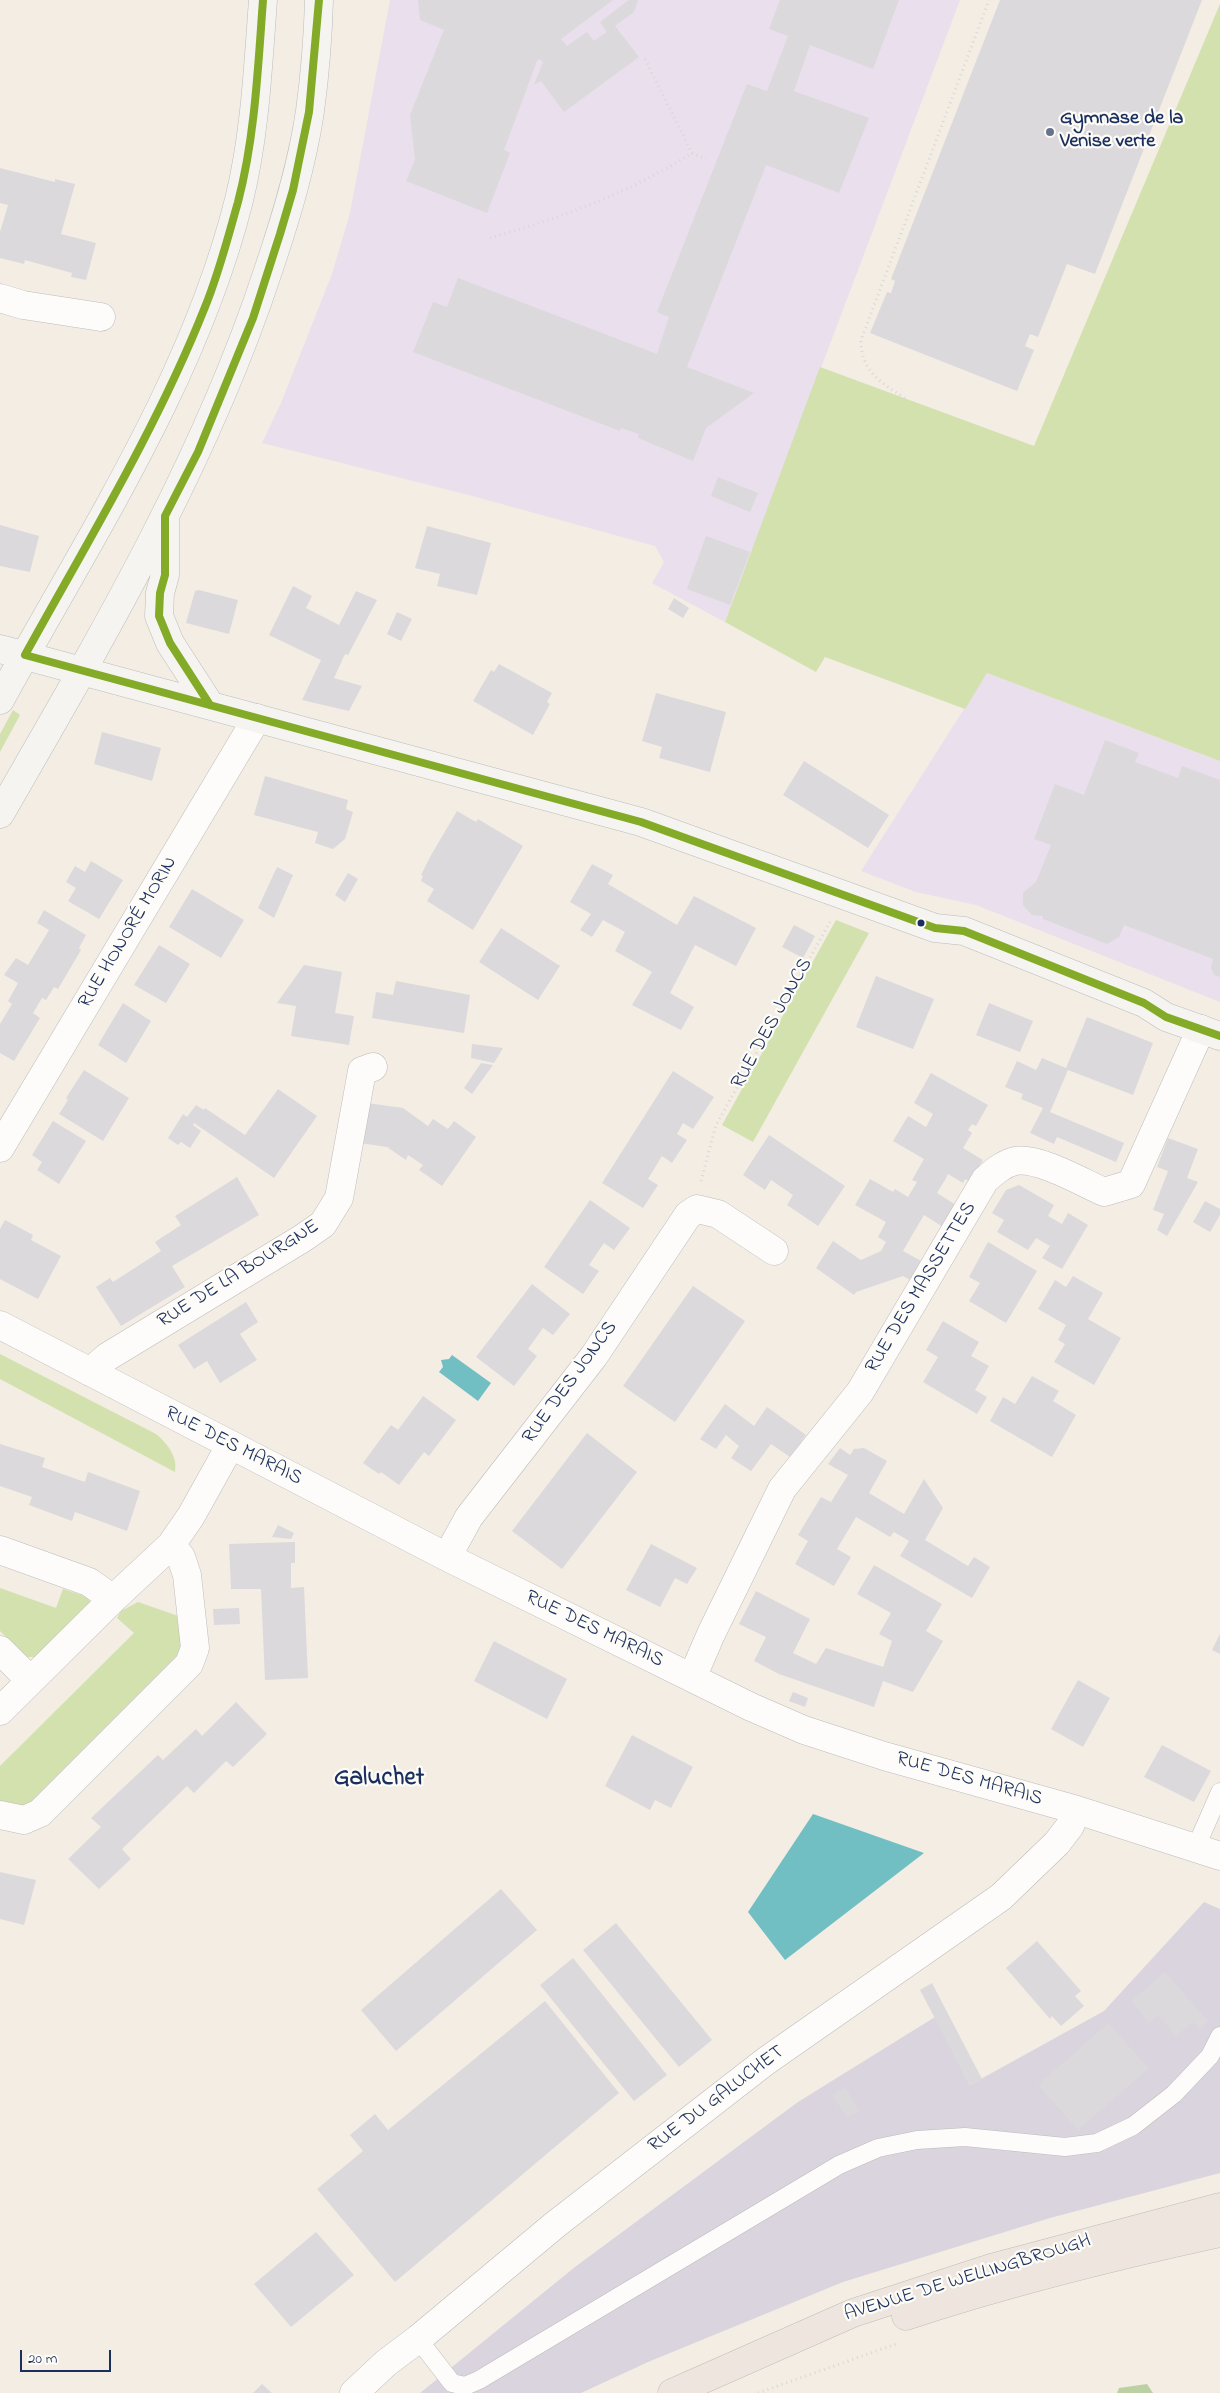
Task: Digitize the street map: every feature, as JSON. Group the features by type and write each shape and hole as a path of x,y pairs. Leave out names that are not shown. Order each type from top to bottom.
{"main road":[{"path":"0,700 13,652 145,438 177,372 206,304 238,201 250,146 263,0"},
{"path":"0,814 81,670 198,452 245,336 293,190 309,112 319,0"},
{"path":"165,516 165,575 160,593 159,616 170,643 210,705"},
{"path":"13,652 641,822 935,928 964,931 1144,1002 1166,1016 1210,1032"},
{"name":"AVENUE DE WELLINGBROUGH","path":"672,2393 853,2313 991,2268 1220,2207"},
{"name":"AVENUE DE WELLINGBROUGH","path":"722,2371 987,2289 1144,2250 1220,2234"}],"street":[{"path":"0,298 23,305 101,317"},
{"name":"RUE HONORÉ MORIN","path":"0,1148 257,718"},
{"name":"RUE DES MASSETTES","path":"692,1678 711,1634 782,1489 860,1392 986,1180 998,1168 1015,1161 1033,1161 1104,1192 1131,1184 1210,1032"},
{"name":"RUE DE LA BOURGNE","path":"90,1372 107,1357 323,1224 339,1198 362,1071 373,1067"},
{"path":"697,1209 718,1214 774,1251"},
{"name":"RUE DES JONCS","path":"446,1557 469,1517 564,1396 680,1226 688,1215 697,1209"},
{"name":"RUE DES MARAIS","path":"0,1325 446,1557 751,1707 804,1730 884,1756 1077,1810 1208,1851"},
{"path":"0,1710 171,1545 191,1516 230,1446"},
{"path":"0,1816 24,1820 40,1813 189,1664 195,1648 187,1575 181,1558 171,1545"},
{"path":"0,1550 89,1582 113,1599"},
{"path":"0,1650 30,1680"},
{"name":"RUE DU GALUCHET","path":"354,2393 386,2363 418,2339 556,2224 766,2061 1001,1897 1057,1843 1070,1826 1077,1810"}],"lane":[{"path":"1208,1851 1220,1792"},
{"path":"418,2339 452,2383 465,2386 479,2380 658,2275 839,2165 878,2148 917,2140 965,2137 1065,2147 1097,2143 1106,2139 1133,2126 1174,2094 1210,2056 1220,2036"}],"path":[{"path":"905,398 888,388 869,370 863,360 861,340 989,0"},
{"path":"645,59 692,153 706,159"},
{"path":"490,238 544,223 595,204 665,170 692,153"},
{"name":"RUE DES JONCS","path":"697,1209 707,1154 716,1124 830,922 840,894"}],"shaded area":[{"path":"390,0 960,0 725,622 652,583 664,562 655,546 465,494 262,443 281,403 332,274 350,213"},
{"path":"987,673 1220,761 1220,1002 976,905 916,892 861,871"},
{"path":"1204,1902 1220,1909 1220,2173 1050,2218 843,2282 648,2362 581,2393 420,2393 575,2267 798,2102 935,2017 970,2085 1104,2011"}],"green space":[{"path":"1220,4 1220,761 987,673 965,709 825,657 816,672 725,622 820,367 1034,446"},
{"path":"13,710 20,715 0,752 0,734"},
{"path":"836,920 869,933 753,1142 722,1125"},
{"path":"0,1354 156,1434 171,1451 175,1461 175,1472 0,1379"},
{"path":"0,1588 56,1608 63,1589 87,1597 92,1604 39,1657 26,1657 0,1631"},
{"path":"138,1602 184,1618 187,1656 25,1809 0,1804 0,1766 134,1633 117,1618 121,1611"},
{"path":"1147,2384 1153,2393 1117,2393 1119,2388"}],"water":[{"path":"452,1355 491,1383 478,1401 439,1372 443,1367 441,1360 449,1359"},
{"path":"813,1814 924,1853 785,1960 748,1912"}],"building":[{"path":"418,0 613,0 561,39 567,46 587,32 594,41 607,32 600,22 629,0 638,0 634,12 615,26 639,57 564,112 541,81 534,85 543,62 539,59 537,61 504,150 510,153 487,213 406,181 415,160 410,115 444,30 420,20"},
{"path":"780,0 899,0 873,69 810,45 794,91 869,118 839,193 766,165 687,367 754,393 706,428 693,461 638,438 639,434 621,428 620,431 413,352 433,302 447,307 458,278 657,354 669,317 657,312 747,84 767,91 788,36 769,29"},
{"name":"Gymnase de la Venise verte","path":"1000,0 1202,0 1095,274 1067,264 1038,337 1030,334 1025,346 1034,350 1017,391 870,333 887,292 891,293 895,281 891,279"},
{"path":"0,168 55,182 55,179 75,184 61,234 96,243 86,280 71,277 72,273 25,260 24,264 0,258 0,232 8,205 0,203"},
{"path":"718,477 758,493 750,512 711,496"},
{"path":"0,525 39,536 30,572 0,566"},
{"path":"427,526 491,543 477,595 437,586 440,574 415,568"},
{"path":"706,536 750,552 730,605 687,589"},
{"path":"293,586 312,596 306,608 339,625 356,591 377,600 348,655 345,654 334,678 362,686 349,711 302,700 321,660 269,635"},
{"path":"199,590 238,600 229,634 186,623 195,591"},
{"path":"674,598 689,608 683,618 668,609"},
{"path":"397,612 412,619 401,641 387,634"},
{"path":"499,664 552,693 547,702 550,704 533,735 473,701 491,670 494,672"},
{"path":"656,693 726,712 710,772 659,758 662,747 642,741"},
{"path":"102,732 161,748 152,781 94,764"},
{"path":"1105,740 1139,753 1135,762 1178,778 1182,766 1220,780 1220,977 1214,975 1211,967 1213,959 1124,925 1119,937 1107,944 1043,919 1043,916 1032,915 1023,905 1023,893 1036,882 1051,845 1034,839 1055,784 1084,795"},
{"path":"804,761 889,815 868,848 783,795"},
{"path":"265,776 348,800 346,809 353,812 345,839 333,849 315,843 318,832 254,815"},
{"path":"457,811 476,822 478,819 523,846 473,930 427,901 434,889 421,881 423,876 421,875 430,857"},
{"path":"91,861 123,880 99,919 68,901 76,888 66,882 75,866 85,872"},
{"path":"592,864 613,875 608,884 677,925 694,896 756,928 736,966 695,945 670,993 694,1007 681,1030 632,1005 652,972 615,951 625,932 603,920 592,937 580,930 591,914 570,902"},
{"path":"277,867 293,875 274,918 258,908"},
{"path":"348,873 358,879 345,902 335,895"},
{"path":"192,889 244,920 221,958 169,927"},
{"path":"44,910 86,935 79,948 81,950 58,989 54,987 46,1000 42,998 33,1013 40,1018 14,1061 0,1053 0,1024 12,1004 8,1001 18,983 4,975 16,958 28,965 49,930 37,923"},
{"path":"794,925 815,936 803,958 782,947"},
{"path":"501,928 560,966 538,1000 479,962"},
{"path":"159,945 190,964 166,1003 134,985"},
{"path":"304,965 342,972 335,1013 354,1016 349,1045 291,1036 296,1006 277,1003"},
{"path":"876,976 934,999 913,1049 856,1027"},
{"path":"396,981 470,995 464,1033 372,1018 376,992 393,995"},
{"path":"123,1003 151,1021 126,1063 98,1045"},
{"path":"989,1003 1033,1021 1020,1052 976,1035"},
{"path":"1087,1017 1153,1043 1133,1095 1068,1070 1050,1112 1124,1143 1116,1162 1057,1137 1054,1144 1030,1133 1043,1108 1021,1099 1023,1094 1005,1087 1017,1061 1036,1070 1042,1058 1066,1068"},
{"path":"472,1044 503,1048 494,1063 471,1058"},
{"path":"481,1063 493,1065 472,1094 464,1088"},
{"path":"84,1070 129,1098 103,1141 59,1114 68,1100 66,1098"},
{"path":"673,1071 714,1097 693,1129 683,1123 677,1134 687,1140 672,1163 662,1156 648,1179 658,1185 643,1208 602,1183"},
{"path":"931,1073 988,1105 976,1126 972,1124 968,1130 972,1133 963,1148 983,1160 970,1182 965,1179 963,1183 948,1174 937,1193 956,1205 943,1227 924,1215 911,1237 903,1251 923,1262 912,1281 903,1276 856,1292 854,1295 816,1268 833,1241 861,1260 881,1251 886,1242 878,1237 886,1222 855,1205 870,1179 893,1192 895,1189 908,1197 917,1182 912,1180 924,1159 893,1141 908,1116 926,1127 933,1114 914,1103"},
{"path":"278,1089 317,1116 274,1178 194,1123 193,1125 201,1131 190,1148 181,1142 178,1145 168,1138 183,1114 187,1117 196,1105 204,1110 205,1108 245,1135"},
{"path":"367,1103 403,1108 428,1126 433,1119 448,1129 454,1121 476,1137 442,1186 419,1170 423,1165 408,1155 406,1160 387,1147 360,1143"},
{"path":"53,1121 86,1141 59,1184 37,1170 42,1162 32,1155"},
{"path":"769,1135 845,1186 818,1226 787,1205 793,1195 771,1180 765,1190 743,1175"},
{"path":"1168,1138 1198,1149 1187,1178 1198,1182 1167,1236 1157,1230 1164,1214 1153,1210 1168,1171 1157,1167"},
{"path":"237,1177 259,1215 172,1266 185,1287 121,1326 96,1287 110,1278 113,1282 161,1251 155,1242 181,1225 175,1216"},
{"path":"1019,1185 1054,1205 1048,1216 1062,1224 1068,1213 1088,1225 1062,1269 1042,1258 1050,1246 1036,1238 1028,1250 997,1232 1004,1220 992,1213 1006,1190"},
{"path":"590,1200 630,1228 614,1250 604,1243 589,1265 599,1271 583,1294 544,1267"},
{"path":"1205,1201 1220,1209 1220,1215 1210,1232 1193,1222"},
{"path":"5,1220 33,1235 31,1240 61,1256 38,1299 0,1279 0,1229"},
{"path":"988,1242 1037,1271 1006,1323 969,1301 980,1283 969,1277"},
{"path":"1073,1276 1103,1293 1088,1319 1121,1338 1094,1385 1054,1362 1065,1344 1058,1340 1066,1325 1038,1309 1055,1280 1066,1287"},
{"path":"532,1284 570,1314 553,1335 543,1328 528,1349 537,1356 514,1386 476,1357"},
{"path":"693,1286 745,1321 675,1422 623,1386"},
{"path":"246,1302 258,1322 240,1334 257,1360 220,1383 207,1361 194,1369 178,1345"},
{"path":"943,1321 979,1342 971,1356 989,1366 975,1390 987,1397 977,1414 923,1382 938,1357 926,1350"},
{"path":"1032,1376 1059,1391 1053,1401 1076,1415 1052,1457 990,1421 1003,1397 1015,1404"},
{"path":"423,1396 456,1420 429,1456 424,1452 399,1485 381,1472 379,1474 363,1463 391,1425 398,1430"},
{"path":"725,1404 754,1426 767,1407 806,1435 790,1457 771,1444 751,1471 731,1458 739,1446 726,1435 716,1449 700,1439"},
{"path":"587,1433 637,1472 562,1569 512,1531"},
{"path":"0,1444 45,1458 42,1467 85,1482 88,1472 140,1491 127,1531 75,1512 72,1521 29,1505 32,1497 0,1486"},
{"path":"840,1448 850,1455 854,1449 864,1448 887,1461 869,1493 904,1514 924,1479 943,1508 925,1540 968,1566 974,1557 990,1567 972,1598 900,1556 909,1541 894,1532 890,1537 856,1517 837,1549 851,1557 834,1586 795,1564 808,1541 798,1535 821,1497 831,1502 848,1475 828,1464"},
{"path":"278,1525 294,1533 291,1539 272,1537"},
{"path":"295,1542 295,1563 291,1563 291,1588 304,1587 308,1678 265,1680 261,1589 231,1589 229,1544"},
{"path":"651,1544 697,1568 687,1584 675,1578 660,1607 626,1590"},
{"path":"874,1565 942,1604 926,1631 943,1641 913,1692 883,1681 874,1707 779,1674 754,1661 766,1637 739,1624 756,1591 810,1619 793,1653 816,1664 826,1648 883,1667 892,1641 879,1634 891,1613 857,1594"},
{"path":"239,1608 240,1624 214,1625 213,1609"},
{"path":"1220,1634 1220,1654 1212,1650"},
{"path":"494,1641 567,1679 547,1719 474,1681"},
{"path":"1078,1680 1110,1698 1083,1747 1051,1729"},
{"path":"793,1692 808,1698 805,1707 789,1701"},
{"path":"236,1702 267,1734 233,1767 226,1761 194,1793 187,1786 122,1849 131,1859 99,1889 68,1859 101,1827 91,1818 158,1755 163,1760 196,1729 202,1736"},
{"path":"632,1735 693,1767 671,1808 655,1800 650,1810 605,1786"},
{"path":"1162,1745 1211,1771 1194,1802 1144,1777"},
{"path":"0,1872 36,1880 24,1925 0,1919"},
{"path":"501,1889 537,1930 396,2051 361,2010"},
{"path":"616,1923 712,2040 679,2067 583,1950"},
{"path":"1037,1941 1081,1991 1075,1996 1084,2006 1061,2026 1052,2016 1050,2019 1006,1968"},
{"path":"573,1958 667,2075 634,2101 540,1985"},
{"path":"1165,1972 1208,2021 1200,2029 1193,2022 1176,2036 1158,2015 1149,2023 1131,2001"},
{"path":"932,1983 982,2079 970,2085 920,1990"},
{"path":"545,2001 619,2093 395,2282 317,2189 363,2151 350,2135 375,2114 388,2130"},
{"path":"1108,2023 1149,2068 1078,2130 1038,2085"},
{"path":"845,2087 859,2111 847,2118 832,2095"},
{"path":"316,2232 354,2275 291,2327 254,2284"},
{"path":"262,2384 272,2393 253,2393"}],"transit line":[{"path":"263,0 255,102 244,177 223,255 210,294 186,352 144,440 25,655 641,822 935,928 964,931 1144,1003 1166,1017 1220,1036"},
{"path":"210,705 170,643 159,616 160,593 165,575 165,516 198,452 253,318 280,234 293,190 309,112 319,0"}],"place":[{"name":"Gymnase de la Venise verte","path":"1050,132"}],"district":[{"name":"Galuchet","path":"379,1780"}]}
